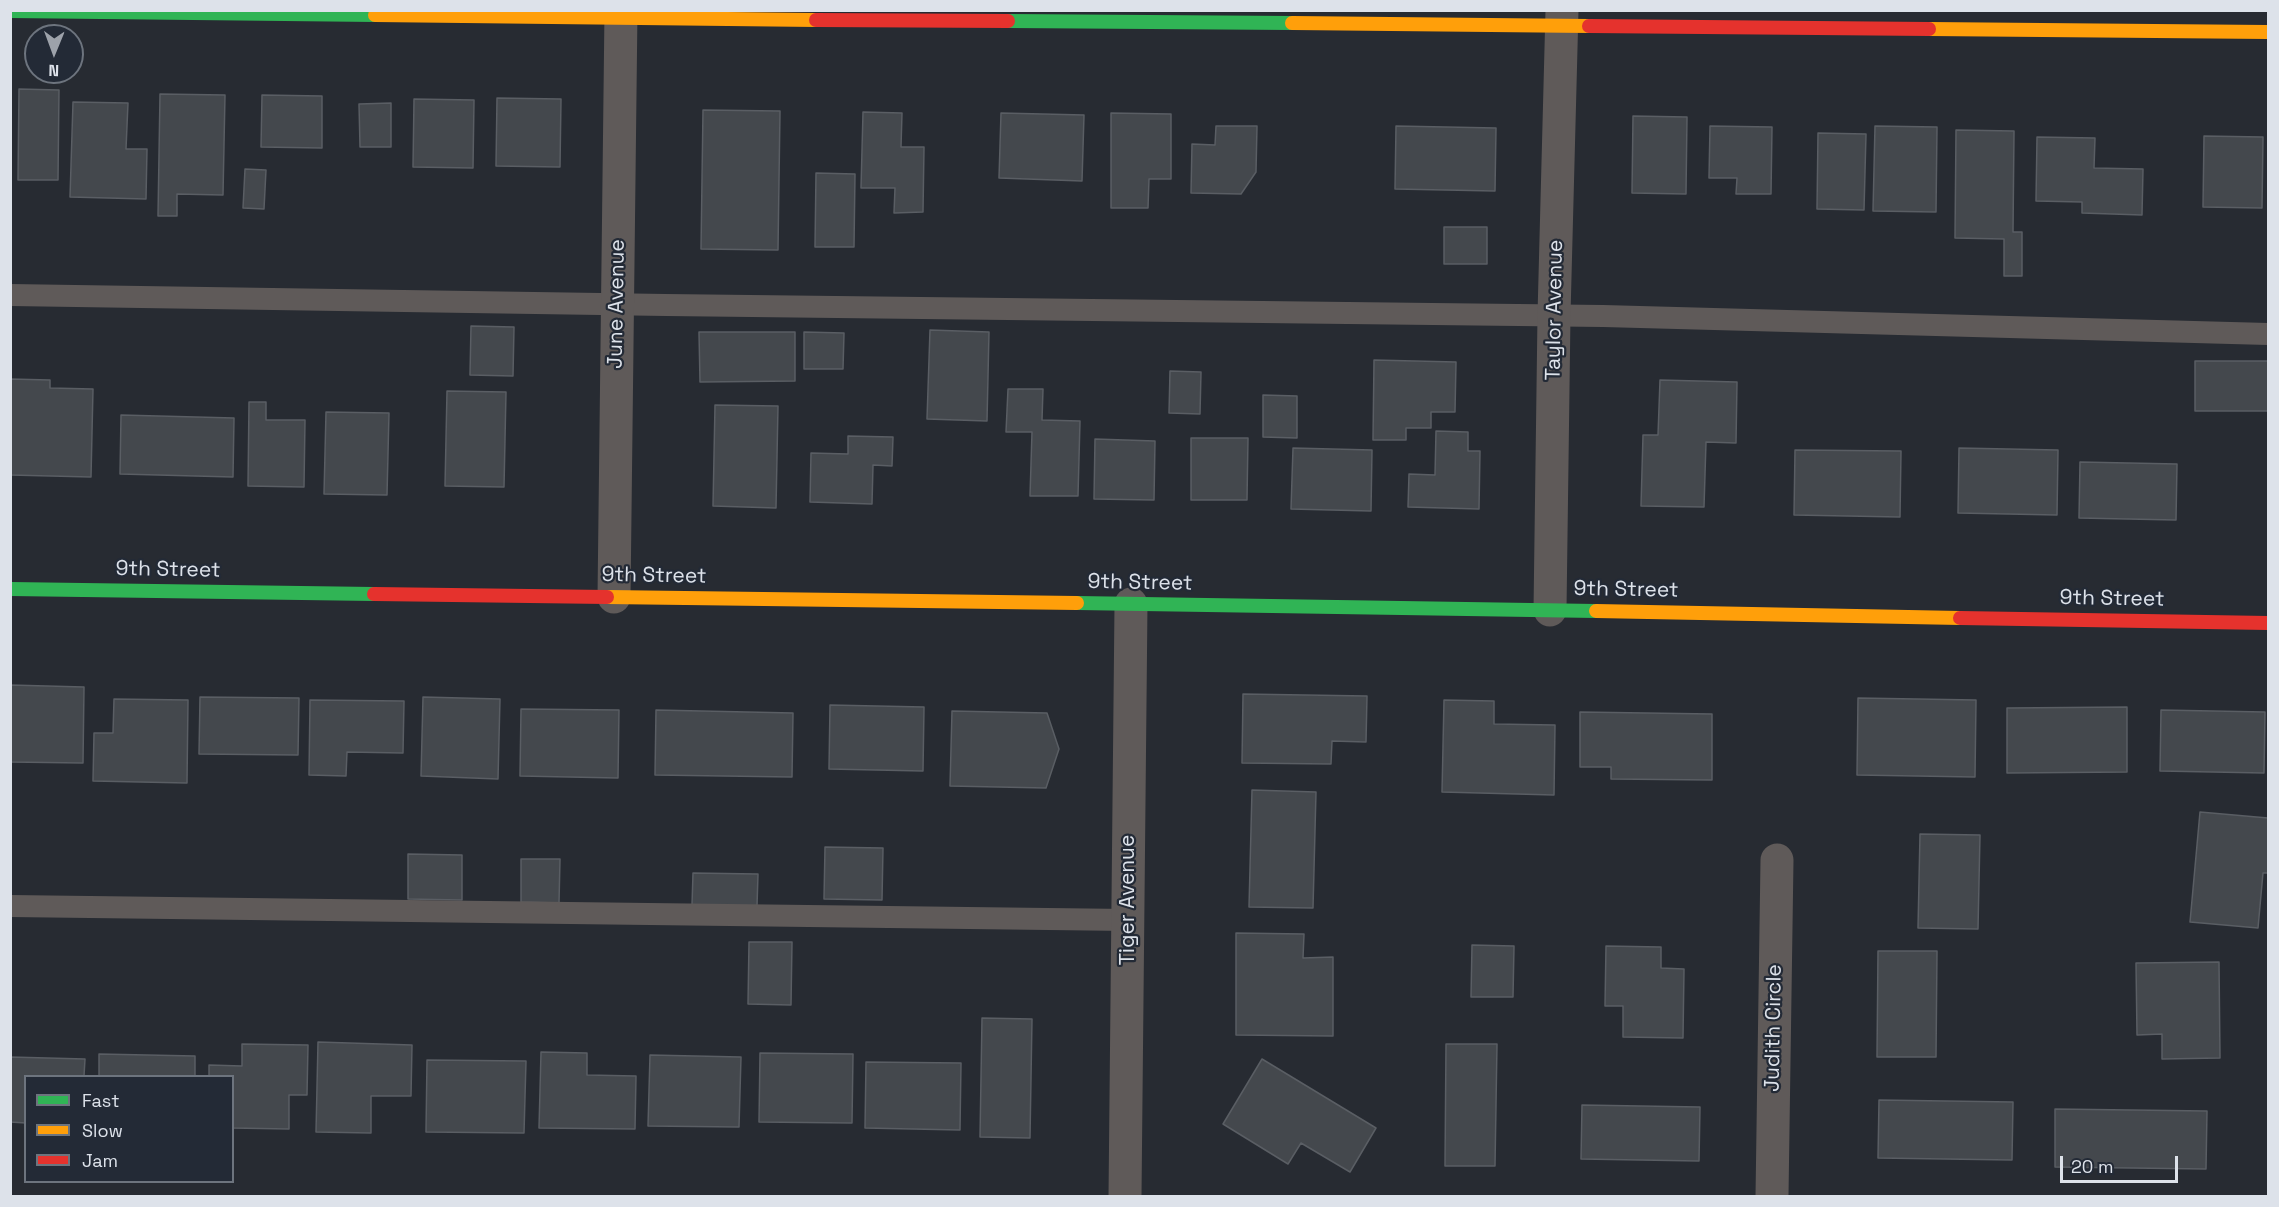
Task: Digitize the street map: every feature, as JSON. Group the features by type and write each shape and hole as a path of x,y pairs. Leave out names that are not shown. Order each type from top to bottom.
{"street":[{"path":"10,11 1562,17 2268,32"},
{"name":"June Avenue","path":"614,597 621,15"},
{"name":"Taylor Avenue","path":"1550,610 1554,315 1562,17"},
{"name":"9th Street","path":"10,589 1550,610 2268,623"},
{"name":"Tiger Avenue","path":"1125,1197 1131,604"},
{"name":"Judith Circle","path":"1772,1197 1777,860"}],"lane":[{"path":"10,295 1554,315 2268,334"},
{"path":"10,906 1128,920"}],"building":[{"path":"19,89 59,90 58,180 18,180"},
{"path":"160,94 225,95 223,195 177,194 177,216 158,216"},
{"path":"262,95 322,96 322,148 261,147"},
{"path":"497,98 561,99 560,167 496,166"},
{"path":"414,99 474,100 473,168 413,167"},
{"path":"73,102 128,103 126,149 147,149 146,199 70,197"},
{"path":"391,103 391,147 360,147 359,104"},
{"path":"703,110 780,111 778,250 701,249"},
{"path":"863,112 902,113 901,147 924,147 923,212 894,213 895,188 861,188"},
{"path":"1001,113 1084,115 1082,181 999,178"},
{"path":"1111,113 1171,114 1171,179 1149,179 1148,208 1111,208"},
{"path":"1633,116 1687,117 1686,194 1632,193"},
{"path":"1216,126 1257,126 1256,172 1241,194 1191,193 1192,144 1215,145"},
{"path":"1396,126 1496,128 1495,191 1395,189"},
{"path":"1710,126 1772,127 1771,194 1736,194 1737,178 1709,178"},
{"path":"1875,126 1937,127 1936,212 1873,211"},
{"path":"1956,130 2014,131 2013,232 2022,232 2022,276 2004,276 2004,239 1955,238"},
{"path":"1818,133 1866,134 1864,210 1817,209"},
{"path":"2204,136 2263,137 2262,208 2203,207"},
{"path":"2037,137 2095,138 2094,168 2143,169 2142,215 2082,213 2082,202 2036,201"},
{"path":"245,169 266,170 264,209 243,208"},
{"path":"816,173 855,174 854,247 815,247"},
{"path":"1444,227 1487,227 1487,264 1444,264"},
{"path":"471,326 514,327 513,376 470,375"},
{"path":"930,330 989,332 987,421 927,419"},
{"path":"699,332 795,332 795,381 700,382"},
{"path":"804,332 844,333 843,369 804,369"},
{"path":"1374,360 1456,362 1455,412 1431,412 1431,428 1406,428 1406,440 1373,440"},
{"path":"2195,361 2268,361 2268,411 2195,411"},
{"path":"1170,371 1201,372 1200,414 1169,413"},
{"path":"10,379 50,380 50,388 93,389 91,477 10,475"},
{"path":"1660,380 1737,382 1736,443 1706,442 1704,507 1641,506 1643,435 1658,435"},
{"path":"1008,389 1043,389 1042,420 1080,421 1078,496 1030,496 1032,432 1006,432"},
{"path":"447,391 506,392 504,487 445,486"},
{"path":"1263,395 1297,396 1297,438 1263,437"},
{"path":"249,402 266,402 266,420 305,420 304,487 248,486"},
{"path":"715,405 778,406 776,508 713,506"},
{"path":"326,412 389,413 387,495 324,494"},
{"path":"121,415 234,418 233,477 120,474"},
{"path":"1436,431 1468,432 1468,451 1480,451 1479,509 1408,507 1409,474 1435,475"},
{"path":"848,436 893,437 892,466 873,465 872,504 810,502 811,453 848,454"},
{"path":"1191,438 1248,438 1247,500 1191,500"},
{"path":"1095,439 1155,441 1154,500 1094,499"},
{"path":"1293,448 1372,450 1371,511 1291,509"},
{"path":"1959,448 2058,450 2057,515 1958,513"},
{"path":"1795,450 1901,451 1900,517 1794,515"},
{"path":"2080,462 2177,464 2176,520 2079,518"},
{"path":"10,685 84,687 83,763 10,762"},
{"path":"1243,694 1367,696 1366,742 1332,741 1331,764 1242,763"},
{"path":"200,697 299,698 298,755 199,754"},
{"path":"423,697 500,699 498,779 421,776"},
{"path":"1858,698 1976,700 1975,777 1857,775"},
{"path":"114,699 188,700 187,783 93,781 94,733 113,733"},
{"path":"310,700 404,701 403,753 347,752 346,776 309,775"},
{"path":"1444,700 1494,701 1494,724 1555,725 1554,795 1442,792"},
{"path":"830,705 924,707 923,771 829,769"},
{"path":"2127,707 2127,772 2007,773 2007,708"},
{"path":"521,709 619,710 618,778 520,776"},
{"path":"656,710 793,713 792,777 655,775"},
{"path":"2161,710 2265,712 2264,773 2160,771"},
{"path":"952,711 1047,713 1059,749 1046,788 950,786"},
{"path":"1580,712 1712,714 1712,780 1611,779 1611,767 1580,767"},
{"path":"1252,790 1316,792 1313,908 1249,907"},
{"path":"2200,812 2268,818 2268,873 2263,873 2258,928 2190,922"},
{"path":"1920,834 1980,835 1978,929 1918,928"},
{"path":"825,847 883,848 882,900 824,899"},
{"path":"408,854 462,855 462,900 408,899"},
{"path":"521,859 560,859 559,903 521,902"},
{"path":"693,873 758,874 757,906 692,905"},
{"path":"1236,933 1304,934 1303,958 1333,957 1333,1036 1236,1035"},
{"path":"749,942 792,942 791,1005 748,1004"},
{"path":"1472,945 1514,946 1513,997 1471,997"},
{"path":"1606,946 1661,947 1661,968 1684,969 1683,1038 1623,1037 1623,1006 1605,1006"},
{"path":"1878,951 1937,951 1936,1057 1877,1057"},
{"path":"2219,962 2220,1058 2162,1059 2162,1034 2137,1035 2136,963"},
{"path":"982,1018 1032,1019 1030,1138 980,1137"},
{"path":"318,1042 412,1045 411,1096 371,1096 371,1133 316,1132"},
{"path":"242,1044 308,1045 307,1095 289,1095 289,1129 234,1128 234,1075 209,1075 209,1065 242,1066"},
{"path":"1446,1044 1497,1044 1495,1166 1445,1166"},
{"path":"541,1052 587,1053 587,1075 636,1076 635,1129 539,1128"},
{"path":"760,1053 853,1054 852,1123 759,1122"},
{"path":"99,1054 195,1056 195,1075 99,1075"},
{"path":"650,1055 741,1057 739,1127 648,1126"},
{"path":"10,1057 85,1059 84,1075 24,1075 24,1123 10,1122"},
{"path":"1262,1059 1376,1128 1350,1172 1301,1143 1288,1164 1223,1124"},
{"path":"427,1060 526,1061 524,1133 426,1132"},
{"path":"866,1062 961,1063 960,1130 865,1128"},
{"path":"1879,1100 2013,1102 2012,1160 1878,1158"},
{"path":"1582,1105 1700,1107 1699,1161 1581,1159"},
{"path":"2055,1109 2207,1111 2206,1169 2055,1167"}],"traffic: fast":[{"path":"10,11 375,15"},
{"path":"1008,21 1292,23"},
{"path":"10,589 374,594"},
{"path":"1077,603 1596,611"}],"traffic: slow":[{"path":"375,15 816,20"},
{"path":"1292,23 1589,26"},
{"path":"1929,29 2268,32"},
{"path":"607,597 1077,603"},
{"path":"1596,611 1960,618"}],"traffic: jam":[{"path":"816,20 1008,21"},
{"path":"1589,26 1929,29"},
{"path":"374,594 607,597"},
{"path":"1960,618 2268,623"}]}
